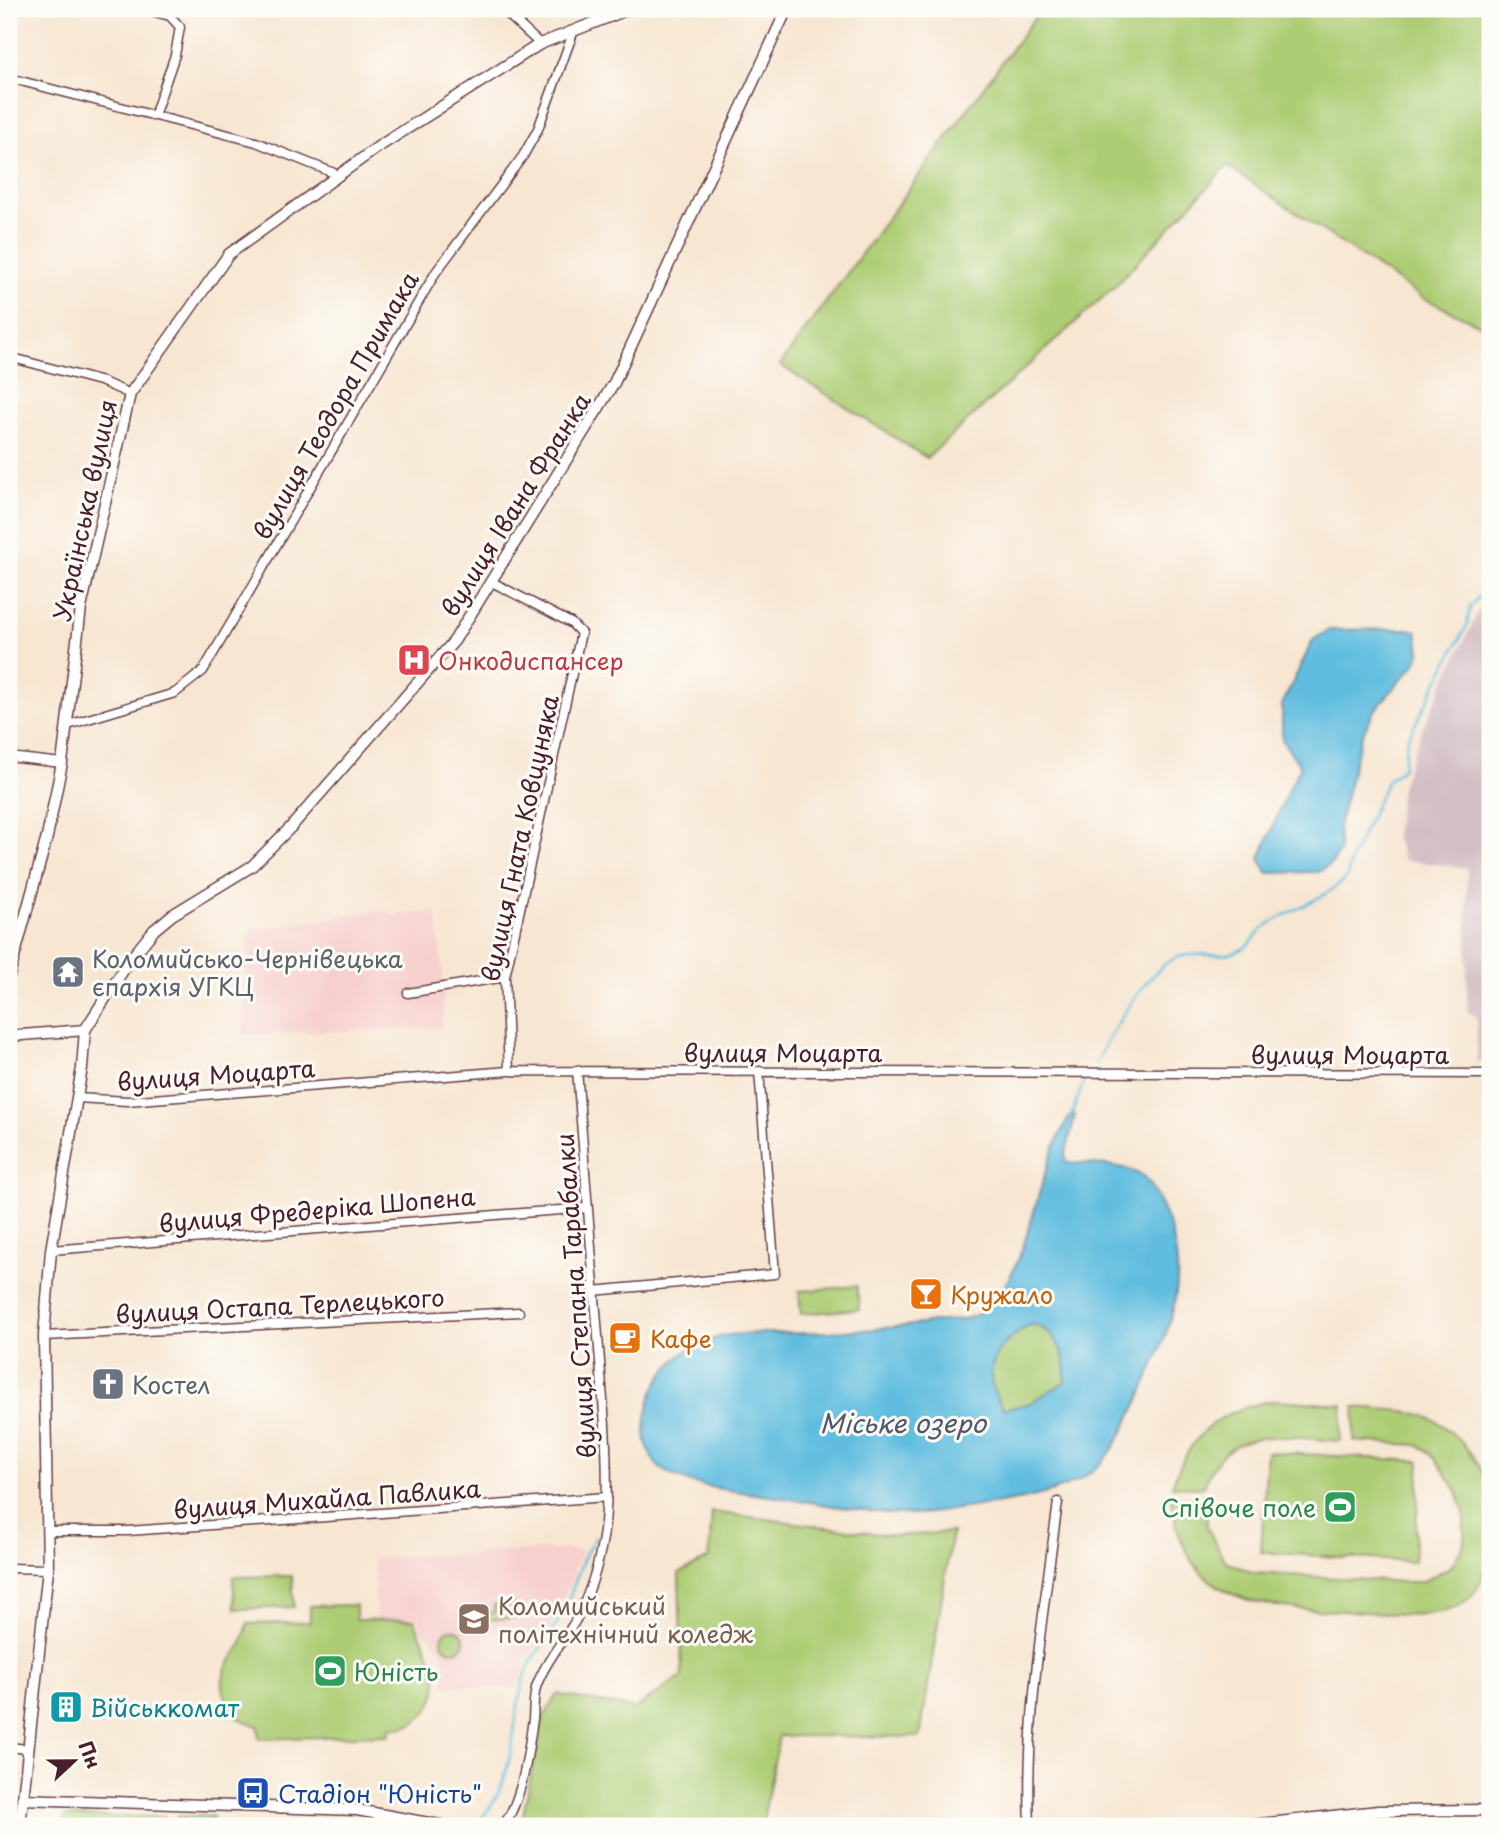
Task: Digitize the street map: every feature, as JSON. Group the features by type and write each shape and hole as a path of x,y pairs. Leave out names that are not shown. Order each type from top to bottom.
{"street":[{"path":"143,9 174,19 181,30 154,116"},
{"path":"502,9 540,44"},
{"name":"Українська вулиця","path":"9,976 47,837 68,724 81,608 130,394 229,254 339,175 540,44 629,9"},
{"name":"вулиця Івана Франка","path":"20,1826 48,1569 44,1336 51,1250 77,1098 85,1030 145,940 172,915 244,873 291,827 449,648 614,383 787,9"},
{"name":"вулиця Теодора Примака","path":"68,724 175,693 203,671 436,272 523,156 538,129 573,33"},
{"path":"9,78 256,142 339,175"},
{"path":"9,357 103,382 130,394"},
{"name":"вулиця Гната Ковцуняка","path":"492,582 571,623 581,633 505,977 509,1071"},
{"path":"9,757 62,763"},
{"path":"408,993 505,977"},
{"path":"9,1036 85,1030"},
{"name":"вулиця Степана Тарабалки","path":"503,1826 521,1778 537,1683 578,1615 596,1575 604,1548 607,1497 604,1401 586,1208 577,1070"},
{"name":"вулиця Моцарта","path":"77,1098 127,1101 509,1071 1490,1074"},
{"path":"593,1291 775,1274 759,1072"},
{"name":"вулиця Фредеріка Шопена","path":"51,1250 586,1208"},
{"name":"вулиця Остапа Терлецького","path":"44,1336 519,1312"},
{"name":"вулиця Михайла Павлика","path":"49,1531 128,1531 607,1497"},
{"path":"1030,1826 1027,1773 1032,1706 1058,1502"},
{"path":"9,1568 48,1569"},
{"path":"9,1747 27,1749"},
{"path":"22,1799 357,1810 445,1826"},
{"path":"1244,1826 1378,1811 1490,1810"}],"shaded area":[{"path":"1490,587 1490,1062 1477,1062 1476,1017 1467,1011 1467,868 1404,860 1395,837 1401,786 1423,727"},
{"path":"384,910 395,915 436,911 444,986 442,1027 243,1035 250,930"},
{"name":"Коломийський політехнічний коледж","path":"567,1549 582,1551 557,1616 527,1658 518,1688 445,1686 442,1652 427,1633 423,1634 418,1619 376,1618 373,1558"}],"green space":[{"path":"1041,9 1490,9 1490,330 1423,298 1227,166 1114,287 927,458 780,365"},
{"path":"857,1286 859,1309 801,1314 799,1291"},
{"path":"1032,1324 1048,1333 1059,1347 1065,1364 1065,1382 1028,1404 1004,1409 992,1383 994,1360 1008,1341"},
{"path":"1277,1400 1343,1405 1340,1441 1259,1438 1226,1452 1214,1466 1204,1487 1172,1486 1188,1451 1210,1426 1239,1409"},
{"path":"1355,1407 1408,1412 1429,1417 1452,1433 1477,1463 1489,1493 1493,1527 1488,1562 1475,1592 1464,1602 1442,1612 1403,1614 1268,1605 1239,1597 1215,1584 1195,1564 1180,1536 1172,1499 1206,1500 1207,1527 1225,1561 1254,1573 1422,1582 1452,1566 1464,1543 1464,1512 1457,1491 1441,1466 1427,1450 1417,1445 1354,1441"},
{"name":"Співоче поле","path":"1267,1452 1420,1461 1414,1562 1261,1552"},
{"path":"712,1512 895,1536 952,1532 920,1737 779,1736 762,1826 521,1824 543,1718 557,1694 634,1709 682,1677 679,1573 709,1558"},
{"path":"292,1576 294,1607 235,1609 233,1577"},
{"path":"514,1604 515,1618 468,1621 467,1613 494,1612 494,1605"},
{"name":"Юність","path":"356,1605 356,1620 414,1619 436,1676 434,1699 427,1711 410,1725 389,1728 389,1735 259,1739 258,1726 237,1718 227,1701 223,1687 227,1666 239,1648 247,1624 310,1622 310,1606"},
{"path":"453,1629 461,1632 464,1640 461,1648 453,1651 445,1648 442,1640 445,1632"},
{"path":"65,1816 165,1817 162,1826 63,1826"},
{"path":"177,1816 213,1816 213,1826 175,1826"}],"water":[{"path":"1329,630 1417,631 1420,652 1416,663 1374,711 1361,737 1338,827 1340,850 1333,862 1319,872 1267,873 1260,858 1289,788 1301,767 1282,740 1282,705 1313,640"},
{"name":"Міське озеро","path":"1073,1112 1075,1116 1065,1156 1067,1163 1114,1166 1133,1171 1144,1178 1161,1206 1176,1251 1176,1294 1165,1335 1133,1413 1114,1447 1101,1463 1067,1486 1047,1493 1006,1502 905,1514 852,1509 700,1485 671,1475 657,1465 646,1443 645,1434 651,1398 668,1368 695,1346 730,1335 886,1328 966,1318 984,1310 1001,1292 1014,1270 1060,1134","holes":["1032,1324 1054,1339 1063,1355 1065,1382 1028,1404 1004,1409 992,1383 994,1360 1000,1349 1020,1332"]}],"waterway":[{"path":"1096,1063 1137,995 1168,962 1184,956 1236,952 1250,943 1269,924 1339,885 1347,877 1351,859 1387,781 1403,768 1407,740 1467,625 1470,607 1490,583"},
{"path":"1072,1114 1084,1081"},
{"path":"474,1826 489,1809 506,1773 526,1673 560,1618 585,1555 597,1536"}],"place":[{"name":"Онкодиспансер","path":"414,660"},
{"name":"Коломийсько-Чернівецька єпархія УГКЦ","path":"68,972"},
{"name":"Кружало","path":"926,1294"},
{"name":"Кафе","path":"625,1338"},
{"name":"Костел","path":"108,1384"},
{"name":"Співоче поле","path":"1340,1507"},
{"name":"Коломийський політехнічний коледж","path":"474,1619"},
{"name":"Юність","path":"330,1671"},
{"name":"Військкомат","path":"66,1707"},
{"name":"Стадіон \"Юність\"","path":"253,1793"}]}
